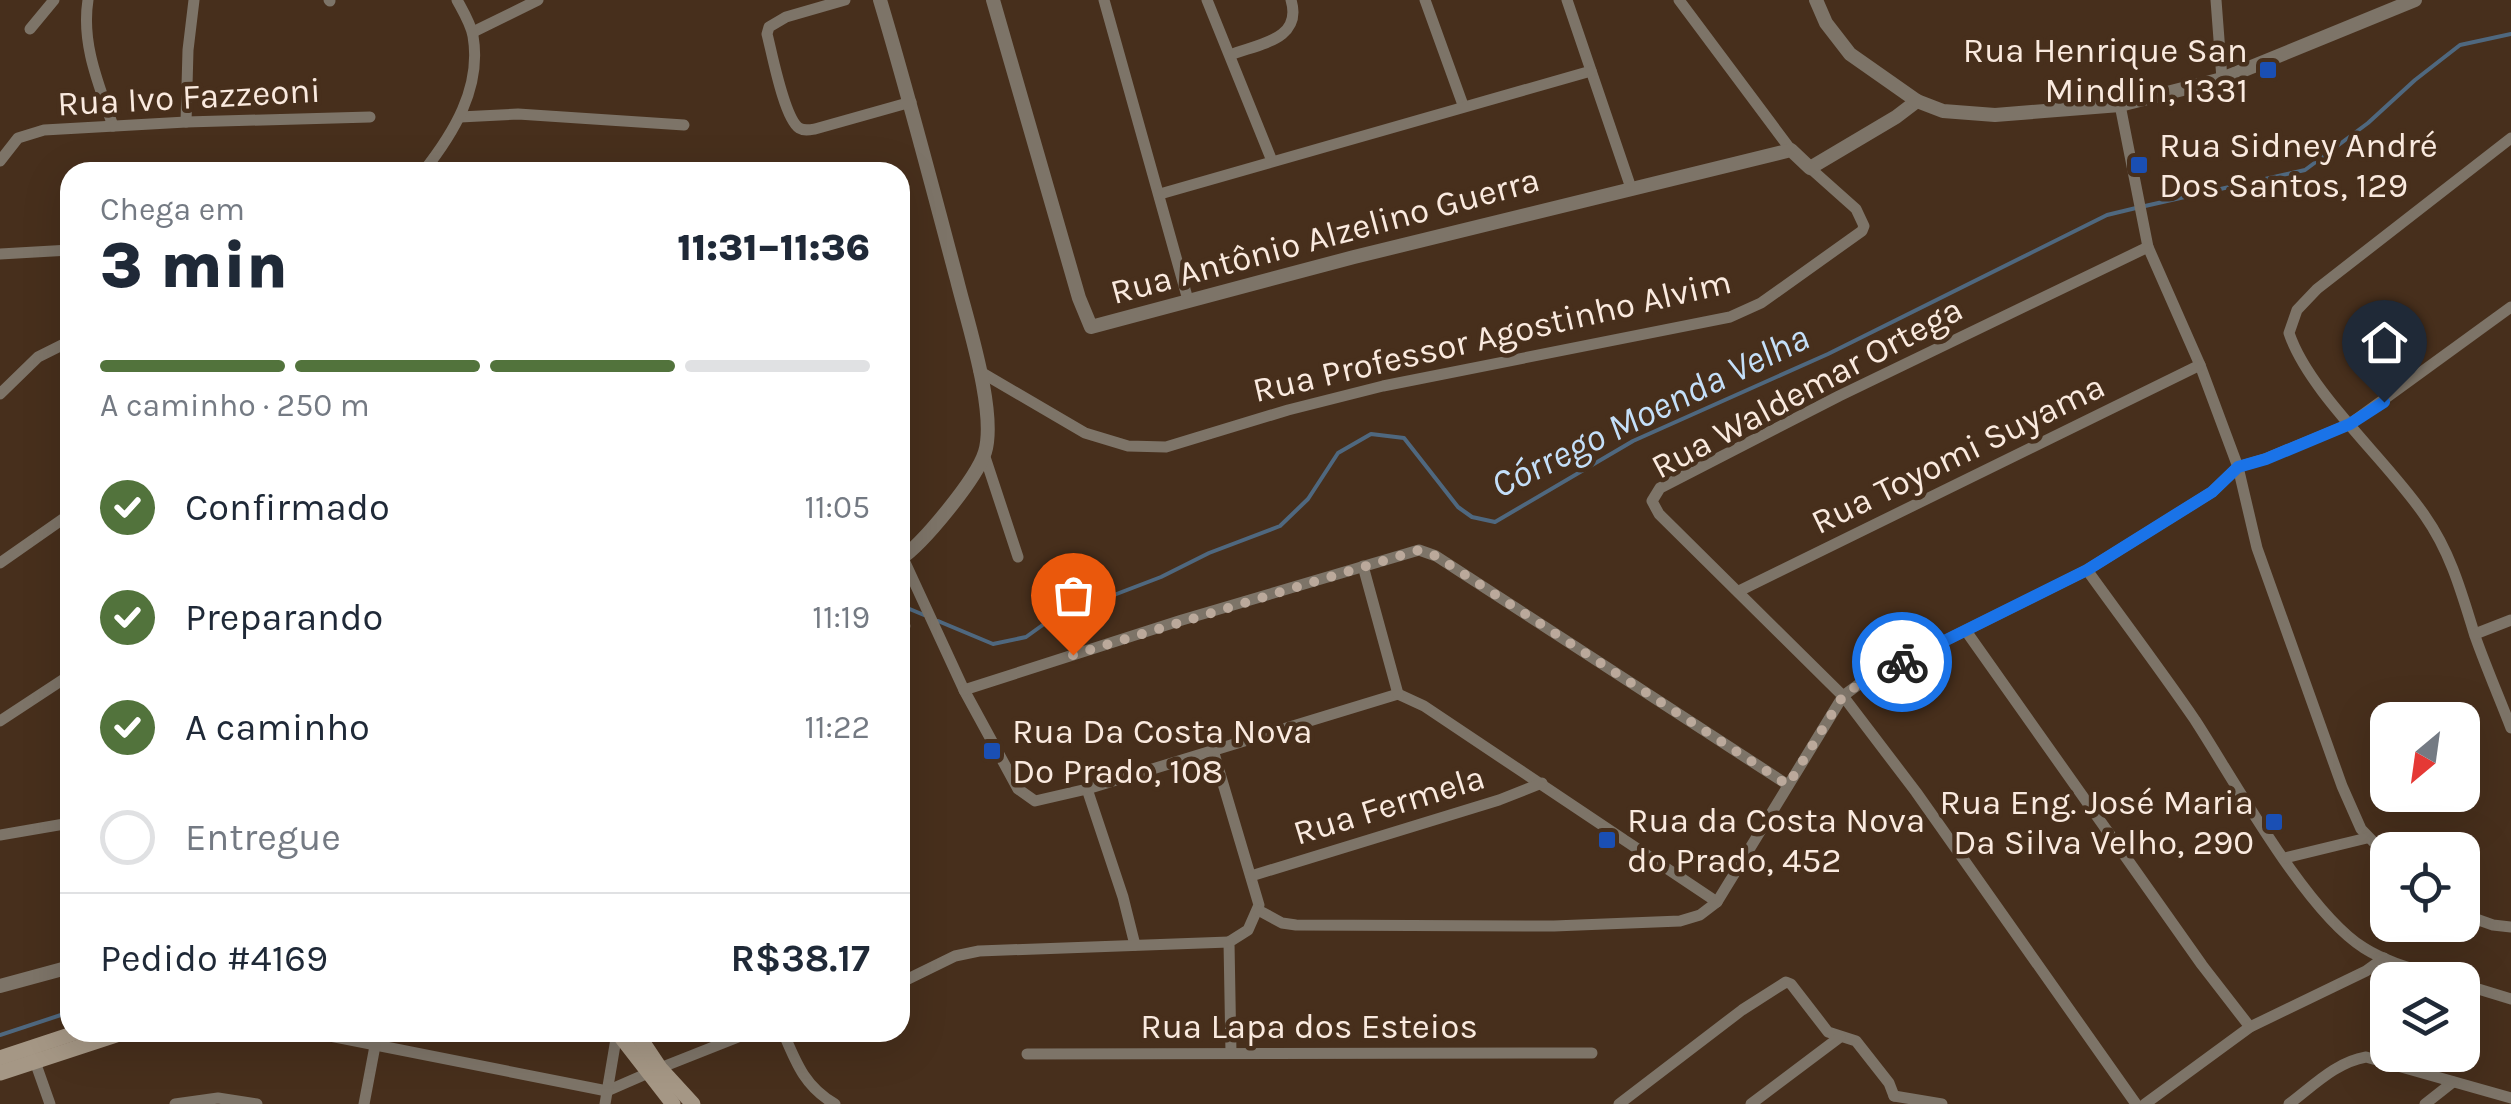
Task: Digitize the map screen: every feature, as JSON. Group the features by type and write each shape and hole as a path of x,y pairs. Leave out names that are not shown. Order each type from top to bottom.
{"main road":[{"path":"0,1073 60,1041"},
{"path":"0,1058 32,1055 85,1042"},
{"path":"626,1042 653,1071 693,1104"},
{"path":"640,1042 673,1104"}],"street":[{"path":"30,28 54,0"},
{"path":"88,0 87,45 113,126"},
{"path":"186,122 194,0"},
{"path":"431,162 460,118 472,76 473,32 457,0"},
{"path":"473,32 538,0"},
{"path":"844,0 786,17 769,27 766,34 796,126 815,129 911,102"},
{"path":"880,0 911,102 978,371 987,424 984,454 1018,557"},
{"name":"Rua Antônio Alzelino Guerra","path":"993,0 1079,298 1091,327 1791,150"},
{"path":"1104,0 1188,300"},
{"path":"1207,0 1272,161"},
{"path":"1230,55 1286,33 1294,21 1291,0"},
{"path":"1426,0 1463,105"},
{"path":"1567,0 1630,188"},
{"name":"Rua Professor Agostinho Alvim","path":"978,371 1085,432 1128,446 1166,447 1383,386 1730,318 1762,302 1864,226 1856,209 1791,150 1679,0"},
{"path":"1816,0 1836,38 1850,54 1917,101 1943,111 1995,115 2120,106 2222,79 2415,0"},
{"path":"2216,0 2222,79"},
{"path":"1160,194 1591,71"},
{"path":"1810,168 1896,118 1917,101"},
{"path":"2120,106 2148,248 2200,365 2238,467 2257,548 2285,631 2342,786 2370,841"},
{"path":"460,118 518,114 684,124"},
{"name":"Rua Ivo Fazzeoni","path":"0,161 18,138 44,130 370,117"},
{"path":"2511,138 2317,289 2290,322 2293,344 2350,424 2427,519 2461,585 2511,728"},
{"name":"Rua Waldemar Ortega","path":"2136,1104 1843,696 1659,514 1652,500 1660,488 1839,396 2148,248"},
{"path":"0,254 60,251"},
{"path":"1258,910 1296,925 1554,926 1680,921 1700,915 1718,902 1843,696 1862,682 2087,570 2212,492 2238,467 2350,424 2510,313"},
{"path":"0,394 38,357 60,346"},
{"name":"Rua Toyomi Suyama","path":"1739,591 2200,365"},
{"path":"910,548 953,501 984,454"},
{"path":"0,563 60,521"},
{"path":"964,690 1411,550 1436,556 1788,785"},
{"path":"1363,566 1398,694"},
{"path":"2087,570 2330,919 2363,948 2396,962"},
{"path":"910,575 964,690 1018,789 1026,796 1041,801 1087,790 1398,694 1424,706 1718,902"},
{"path":"2475,634 2511,620"},
{"path":"1966,630 2202,965 2250,1026"},
{"path":"0,721 60,682"},
{"path":"910,978 956,956 980,951 1228,942 1248,930 1258,910 1252,876 1214,750"},
{"name":"Rua Fermela","path":"1252,876 1542,783"},
{"path":"1087,790 1123,897 1134,945"},
{"path":"0,835 60,825"},
{"path":"2285,858 2367,838"},
{"path":"2480,921 2511,927"},
{"path":"1228,942 1230,1052"},
{"path":"2145,1104 2250,1026 2384,958"},
{"path":"0,986 60,969"},
{"path":"1619,1104 1783,982 1791,984 1828,1032 1856,1041 1889,1084 1892,1100 1942,1104"},
{"path":"2480,990 2511,999"},
{"path":"1751,1104 1840,1037"},
{"path":"356,1042 606,1097 653,1071 725,1042"},
{"path":"606,1097 615,1042"},
{"path":"787,1042 799,1073 816,1100 835,1104"},
{"path":"364,1104 375,1046"},
{"name":"Rua Lapa dos Esteios","path":"1026,1054 1592,1053"},
{"path":"32,1055 50,1104"},
{"path":"2289,1104 2336,1069 2366,1057 2511,1098"},
{"path":"2424,1104 2452,1082"},
{"path":"175,1104 218,1098 257,1104"}],"waterway":[{"name":"Córrego Moenda Velha","path":"2145,206 2305,170 2460,45 2511,34"},
{"name":"Córrego Moenda Velha","path":"938,621 993,644 1026,637 1051,619 1280,526 1308,499 1338,453 1371,434 1404,438 1458,507 1472,517 1495,522 1633,441 1828,354 2107,215 2136,208"},
{"name":"Córrego Moenda Velha","path":"910,609 924,615"},
{"name":"Córrego Moenda Velha","path":"0,1035 60,1015"}],"way so far":[{"path":"1073,655 1419,550 1436,556 1788,785 1843,696 1902,662"}],"place":[{"name":"Rua Henrique San Mindlin, 1331","path":"2268,70"},
{"name":"Rua Sidney André Dos Santos, 129","path":"2139,165"},
{"name":"Rua Da Costa Nova Do Prado, 108","path":"992,751"},
{"name":"Rua Eng. José Maria Da Silva Velho, 290","path":"2274,822"},
{"name":"Rua da Costa Nova do Prado, 452","path":"1607,840"}],"route":[{"path":"1902,662 2087,570 2212,492 2238,467 2350,424 2384,402"}]}
